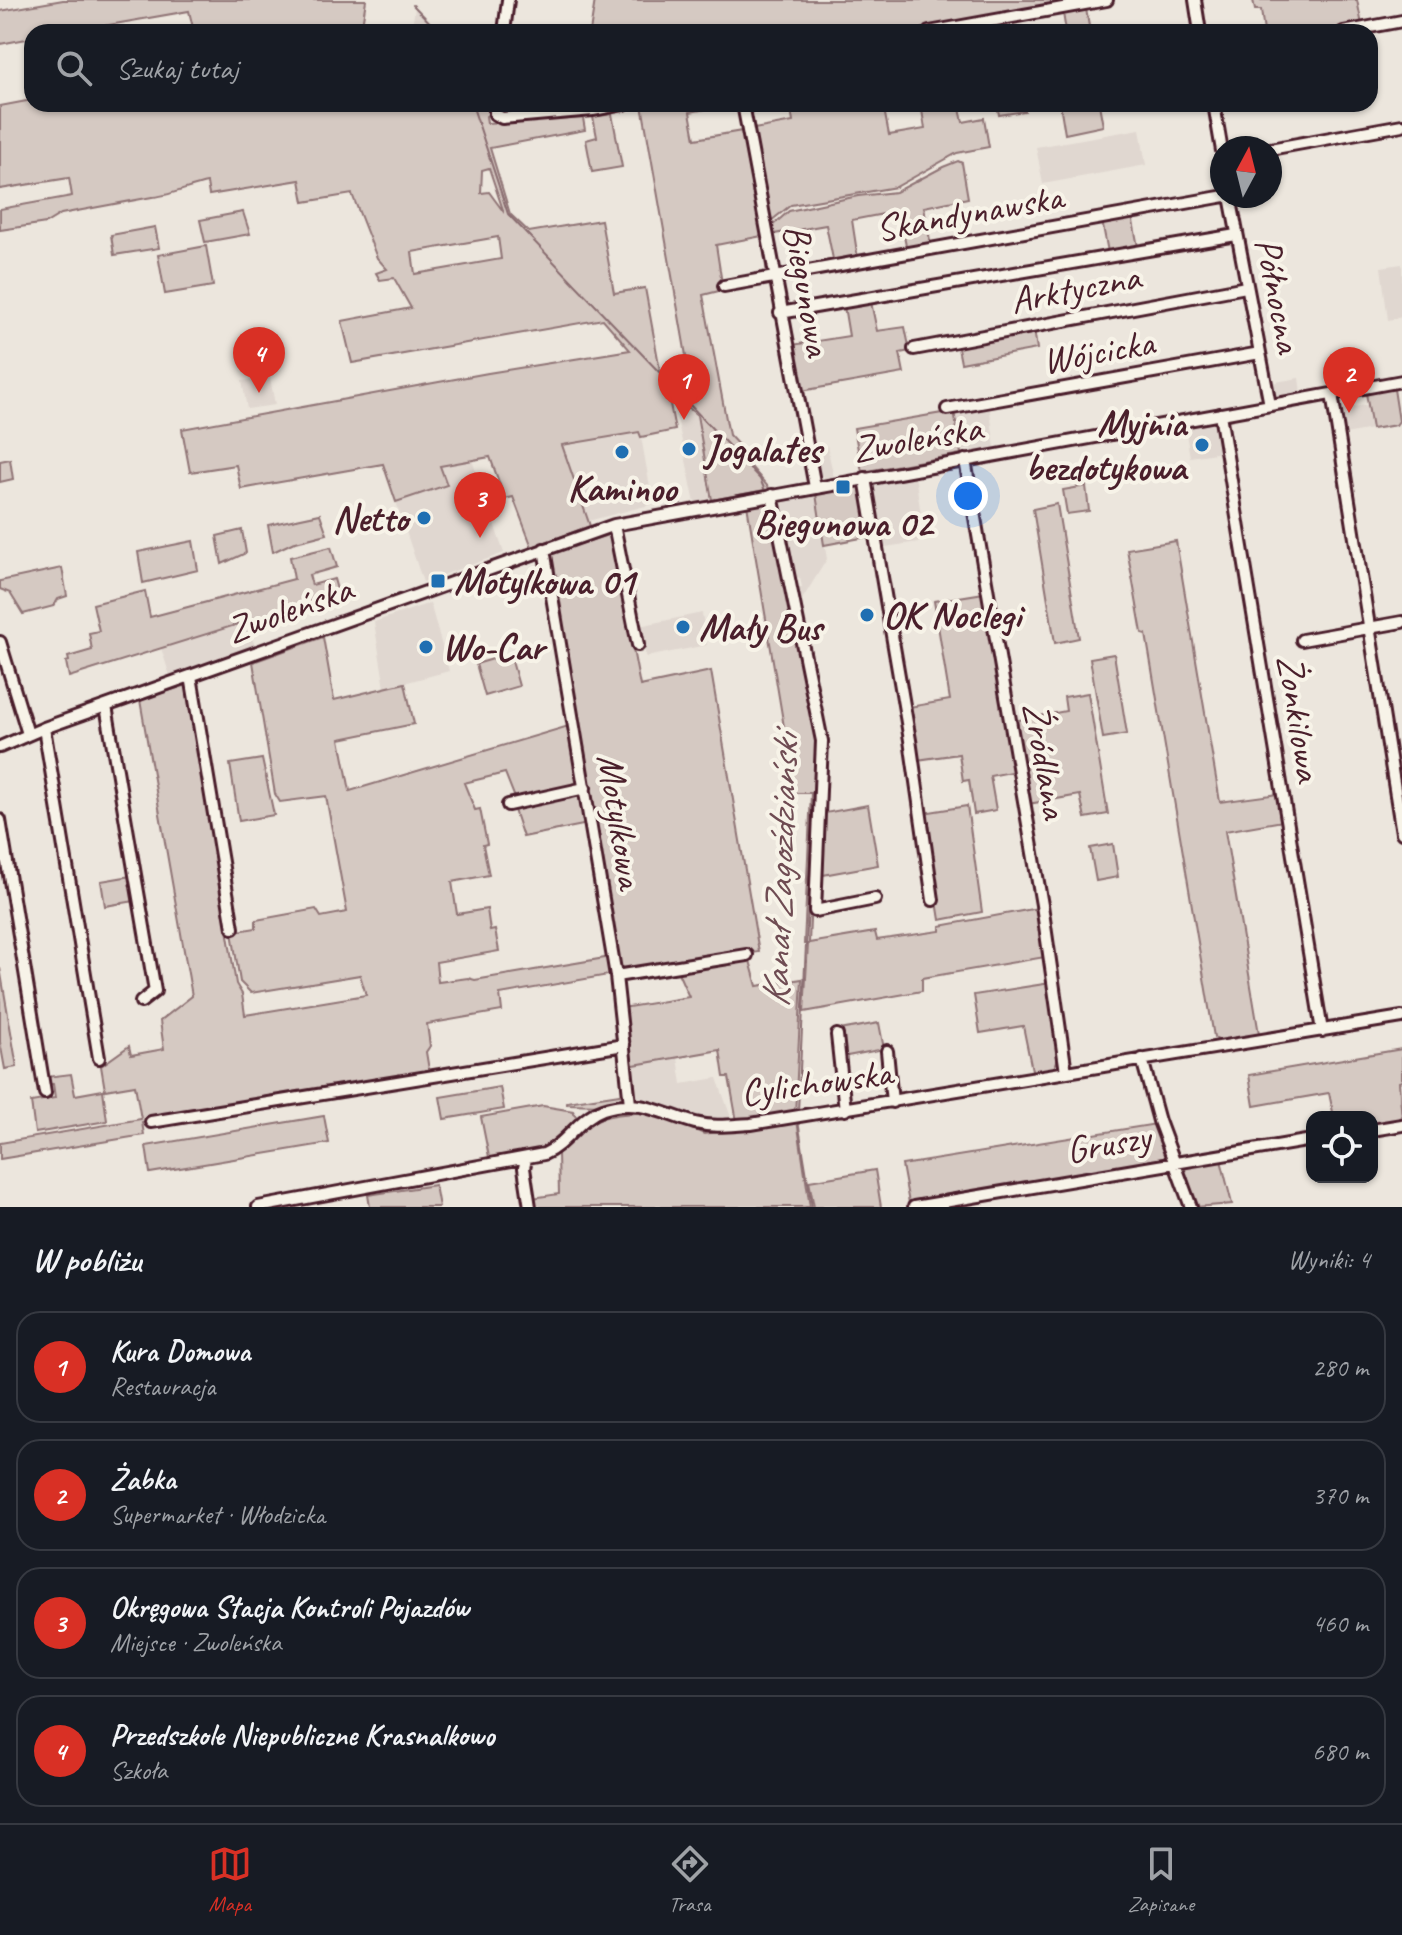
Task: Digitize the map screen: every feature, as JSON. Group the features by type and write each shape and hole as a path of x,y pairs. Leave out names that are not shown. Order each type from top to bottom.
{"street":[{"path":"505,24 508,0"},
{"path":"974,24 1107,0"},
{"path":"1195,0 1199,24"},
{"path":"1378,25 1402,21"},
{"path":"494,112 498,117 566,112"},
{"name":"Biegunowa","path":"745,112 815,487"},
{"path":"1215,112 1219,136"},
{"path":"1282,147 1402,125"},
{"name":"Skandynawska","path":"724,286 1210,199"},
{"name":"Północna","path":"1230,208 1270,405"},
{"path":"780,313 1236,235"},
{"name":"Arktyczna","path":"914,349 1246,287"},
{"name":"Wójcicka","path":"947,409 1260,353"},
{"name":"Zwoleńska","path":"0,747 44,728 614,525 1402,381"},
{"path":"1332,394 1402,833"},
{"name":"Żonkilowa","path":"1220,414 1322,1031"},
{"name":"Źródlana","path":"965,460 1042,905 1066,1072"},
{"path":"865,478 910,740 933,900"},
{"path":"768,496 822,741 815,911 875,899"},
{"path":"614,525 638,645"},
{"name":"Motylkowa","path":"544,549 616,976 630,1104"},
{"path":"1302,640 1402,622"},
{"path":"0,642 28,734"},
{"path":"191,676 233,928"},
{"path":"106,706 155,991 141,1002"},
{"path":"44,728 99,1058"},
{"path":"508,805 585,788"},
{"path":"0,820 45,1093"},
{"path":"616,976 747,955"},
{"name":"Cylichowska","path":"258,1207 526,1159 556,1149 579,1123 596,1112 630,1104 651,1107 711,1126 797,1117 1402,1017"},
{"path":"837,1035 845,1110"},
{"path":"151,1122 624,1045"},
{"path":"887,1051 892,1102"},
{"path":"1142,1059 1159,1121 1191,1207"},
{"path":"1378,1129 1402,1125"},
{"name":"Gruszy","path":"914,1207 1306,1141"},
{"path":"526,1159 524,1168 530,1207"}],"shaded area":[{"path":"63,0 366,0 362,24 192,24 189,11 115,24 24,24 24,40 0,44 0,11"},
{"path":"595,0 1086,0 950,24 591,24"},
{"path":"1253,0 1357,0 1362,24 1263,24 1261,10 1255,10"},
{"path":"415,8 431,24 412,24"},
{"path":"1086,9 1089,24 1065,24 1063,13"},
{"path":"24,102 24,112 490,112 486,116 487,123 583,118 585,130 490,148 510,214 529,232 601,220 614,293 645,288 662,381 675,430 641,437 639,432 562,445 590,526 532,547 513,497 505,499 490,457 440,466 447,485 396,502 383,464 241,489 236,465 190,472 182,429 630,350 603,319 352,363 342,321 411,308 394,278 380,280 376,273 387,269 377,258 352,194 304,202 300,180 209,195 207,183 164,195 61,214 46,223 0,230 0,209 72,196 69,178 0,189 0,106","holes":["489,168 503,210 489,192 481,193 482,170","498,237 501,259 415,274 412,252"]},
{"path":"643,112 690,112 695,139 742,131 771,274 767,274 762,236 716,245 723,290 703,295 729,435 770,489 712,500 697,415 673,395 674,403 668,378 694,401"},
{"path":"791,112 885,112 889,135 925,129 922,112 961,112 963,122 984,118 989,147 957,153 896,187 791,205 771,221 754,129 793,122"},
{"path":"1061,112 1100,112 1103,126 1065,134"},
{"path":"612,114 622,167 592,172 586,140 597,137 593,117"},
{"path":"1140,129 1146,165 1043,184 1036,147"},
{"path":"958,161 962,163 968,198 924,207 931,246 907,251 899,211 852,220 858,259 834,264 826,225 774,234 772,226 789,211 858,196 896,192"},
{"path":"243,212 250,234 205,242 200,220"},
{"path":"1132,216 1138,247 1108,252 1102,221"},
{"path":"155,227 159,248 114,255 111,235"},
{"path":"206,246 213,286 165,294 158,255"},
{"path":"1402,264 1402,317 1388,320 1381,267"},
{"path":"871,302 877,331 905,327 910,351 900,353 904,373 801,391 792,345 849,336 844,306"},
{"path":"1034,329 1037,349 961,363 957,343"},
{"path":"270,377 275,405 247,409 242,381"},
{"path":"1299,378 1301,393 1273,398 1270,383"},
{"path":"1394,389 1399,421 1396,425 1372,429 1366,393"},
{"path":"672,394 697,415 712,500 695,503"},
{"path":"989,404 995,448 961,451 954,411"},
{"path":"1367,405 1372,429 1345,434 1341,414 1345,408"},
{"path":"954,411 961,454 862,472 854,428"},
{"path":"1213,421 1217,423 1222,452 1190,457 1185,427"},
{"path":"640,431 653,504 588,521 562,445"},
{"path":"827,446 834,478 827,479 817,473 813,449"},
{"path":"10,459 13,479 0,482 0,461"},
{"path":"472,460 504,553 423,582 396,502 446,485 440,466"},
{"path":"915,475 925,541 879,548 868,484"},
{"path":"863,485 872,536 824,545 816,494"},
{"path":"1086,486 1089,511 1067,514 1063,490"},
{"path":"816,494 827,559 798,606 795,590 802,587 800,578 792,576 779,500"},
{"path":"771,502 818,739 809,943 875,932 877,940 940,931 940,926 1038,908 1045,957 922,978 922,991 804,1012 811,793 795,793 747,505"},
{"path":"1057,504 1079,638 1055,643 1033,509"},
{"path":"320,514 327,534 292,543 273,552 268,525"},
{"path":"242,530 246,553 222,564 217,536"},
{"path":"611,534 640,686 711,671 759,952 619,974 606,879 549,554"},
{"path":"193,541 198,570 143,583 138,552"},
{"path":"1176,541 1220,802 1278,794 1283,821 1225,831 1259,1034 1219,1041 1214,1037 1146,634 1142,633 1127,549"},
{"path":"331,547 337,567 309,575 312,585 334,579 338,593 69,677 68,657 92,650 89,633 99,631 93,604 145,591 150,617 294,579 290,557"},
{"path":"62,568 67,596 58,599 54,606 23,614 10,593 0,589 0,581"},
{"path":"984,593 1016,771 990,776 996,810 974,814 969,780 963,781 959,754 917,760 909,707 950,700 934,601"},
{"path":"430,603 449,671 385,688 374,622"},
{"path":"702,613 707,645 646,657 639,626"},
{"path":"246,621 255,646 170,676 161,648"},
{"path":"323,637 334,700 405,683 414,724 340,739 350,791 572,725 581,783 515,798 505,773 464,783 475,810 480,809 489,875 452,882 457,914 487,909 490,931 495,930 499,951 436,962 438,982 475,980 611,957 614,974 500,994 502,1011 427,1024 429,1070 409,1074 409,1078 142,1122 144,1135 0,1159 0,1143 141,1119 135,1085 105,1090 101,1066 129,1046 131,1055 164,1049 160,1021 192,996 140,700 187,685 236,984 242,994 245,1015 366,995 360,975 251,993 240,982 232,932 256,928 256,920 316,909 321,917 347,912 326,796 280,802 275,794 253,662"},
{"path":"510,654 519,686 485,696 476,664"},
{"path":"1114,654 1127,734 1103,738 1090,658"},
{"path":"1088,693 1108,814 1085,818 1080,795 1028,804 1013,721 1066,711 1064,697"},
{"path":"262,759 274,815 239,821 230,764"},
{"path":"582,791 588,824 523,837 513,807"},
{"path":"868,805 878,865 823,875 825,813"},
{"path":"967,806 982,912 940,920 923,813"},
{"path":"1113,844 1118,877 1096,881 1090,848"},
{"path":"131,876 135,901 105,906 101,881"},
{"path":"749,957 757,986 802,979 795,1114 737,1122 729,1077 724,1077 720,1050 628,1066 622,1008 689,997 676,968"},
{"path":"0,968 17,1067 5,1069 0,1042"},
{"path":"1051,983 1061,1051 1053,1071 1033,1075 1023,1026 980,1033 974,995"},
{"path":"879,1023 884,1049 842,1057 839,1030"},
{"path":"1402,1049 1402,1081 1399,1082 1402,1120 1378,1124 1378,1111 1333,1111 1329,1093 1254,1106 1249,1075"},
{"path":"678,1058 682,1084 717,1078 733,1123 705,1122 636,1098 632,1092 628,1066"},
{"path":"71,1074 75,1095 103,1090 107,1121 35,1133 31,1102 55,1098 53,1084 47,1084 46,1077"},
{"path":"500,1087 504,1109 444,1119 440,1097"},
{"path":"626,1093 623,1101 602,1105 567,1104 567,1102"},
{"path":"543,1106 573,1111 577,1118 563,1138 540,1150 490,1162 481,1117"},
{"path":"653,1112 704,1134 797,1120 810,1207 533,1207 532,1198 559,1194 558,1153 580,1131 610,1116"},
{"path":"324,1116 329,1143 150,1173 146,1146"},
{"path":"1156,1124 1167,1155 1162,1161 909,1203 902,1165"},
{"path":"1221,1160 1232,1204 1196,1207 1184,1166"},
{"path":"875,1170 881,1207 814,1207 809,1181"},
{"path":"435,1185 439,1207 370,1207 368,1195"}],"waterway":[{"name":"Kanał Zagoździański","path":"413,5 431,24"},
{"name":"Kanał Zagoździański","path":"475,112 508,214 661,374"},
{"name":"Kanał Zagoździański","path":"671,385 760,479 766,493"},
{"name":"Kanał Zagoździański","path":"768,503 808,696"},
{"name":"Kanał Zagoździański","path":"798,1111 816,738"},
{"name":"Kanał Zagoździański","path":"798,1121 812,1207"}],"place":[{"name":"Przedszkole Niepubliczne Krasnalkowo","path":"259,393"},
{"name":"Żabka","path":"1349,413"},
{"name":"Kura Domowa","path":"684,420"},
{"name":"Myjnia bezdotykowa","path":"1202,445"},
{"name":"Jogalates","path":"689,449"},
{"name":"Kaminoo","path":"622,452"},
{"name":"Biegunowa 02","path":"843,487"},
{"name":"Netto","path":"424,518"},
{"name":"Okręgowa Stacja Kontroli Pojazdów","path":"480,538"},
{"name":"Motylkowa 01","path":"438,581"},
{"name":"OK Noclegi","path":"867,615"},
{"name":"Mały Bus","path":"683,627"},
{"name":"Wo-Car","path":"426,647"}]}
